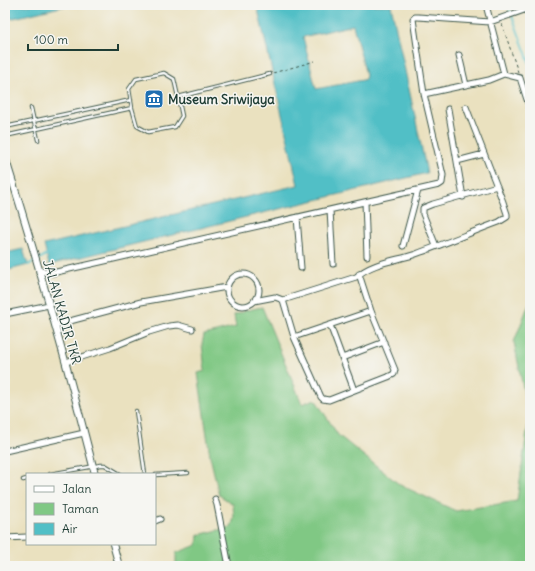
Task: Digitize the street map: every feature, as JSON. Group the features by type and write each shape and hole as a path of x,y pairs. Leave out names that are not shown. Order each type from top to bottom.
{"street":[{"path":"487,7 495,20 504,74"},
{"path":"39,271 47,271 52,273 439,186 443,179 424,94 413,22 415,17 495,20 529,7"},
{"path":"459,55 466,85"},
{"path":"424,94 489,80 504,74 520,78 530,109"},
{"path":"254,301 258,289 257,284 252,277 244,274 235,276 227,287 230,300 237,305 246,305 254,301 275,298 283,300 356,277 375,265 436,246 500,222 507,217 497,186 466,107"},
{"path":"448,109 463,197"},
{"path":"457,161 484,154"},
{"name":"JALAN KADIR TKR","path":"5,157 66,362 95,473"},
{"path":"436,246 423,214 423,208 432,204 463,197 497,186"},
{"path":"403,246 418,190"},
{"path":"365,202 367,256"},
{"path":"330,210 333,264"},
{"path":"297,217 301,268"},
{"path":"283,300 294,337 321,397 329,400 394,374 394,366 371,311 359,274"},
{"path":"55,325 141,302 227,287"},
{"path":"5,314 49,305"},
{"path":"294,337 371,311"},
{"path":"66,362 110,348 149,332 169,326 178,325 192,329"},
{"path":"330,325 354,390"},
{"path":"342,358 384,342"},
{"path":"5,451 84,433"},
{"path":"215,499 218,506 229,566"},
{"path":"5,538 26,537"},
{"path":"113,545 119,566"}],"lane":[{"path":"164,73 174,79 182,116 175,126 148,132 137,126 131,100 129,89 136,79 164,73"},
{"path":"178,97 270,74"},
{"path":"5,126 131,100"},
{"path":"31,108 38,140"},
{"path":"5,136 132,108"},
{"path":"136,411 145,473"},
{"path":"55,473 93,465 105,465 118,473"},
{"path":"156,475 188,473"}],"path":[{"path":"495,20 520,78"},
{"path":"270,74 315,60"}],"green space":[{"path":"530,301 530,566 176,566 176,553 197,545 198,535 231,527 234,518 233,504 219,495 210,456 198,373 205,371 202,344 204,335 236,327 234,315 262,307 302,404 315,399 338,435 400,485 456,511 517,501 529,418 514,342"}],"water":[{"path":"5,5 69,5 5,20"},
{"path":"257,5 391,5 427,173 49,265 44,245 298,185","holes":["353,25 366,75 365,79 363,80 316,89 303,37"]},
{"path":"23,249 28,265 5,271 5,253"}],"waterway":[{"path":"508,5 530,64"},
{"path":"28,265 48,254"}],"place":[{"name":"Museum Sriwijaya","path":"154,99"}]}
